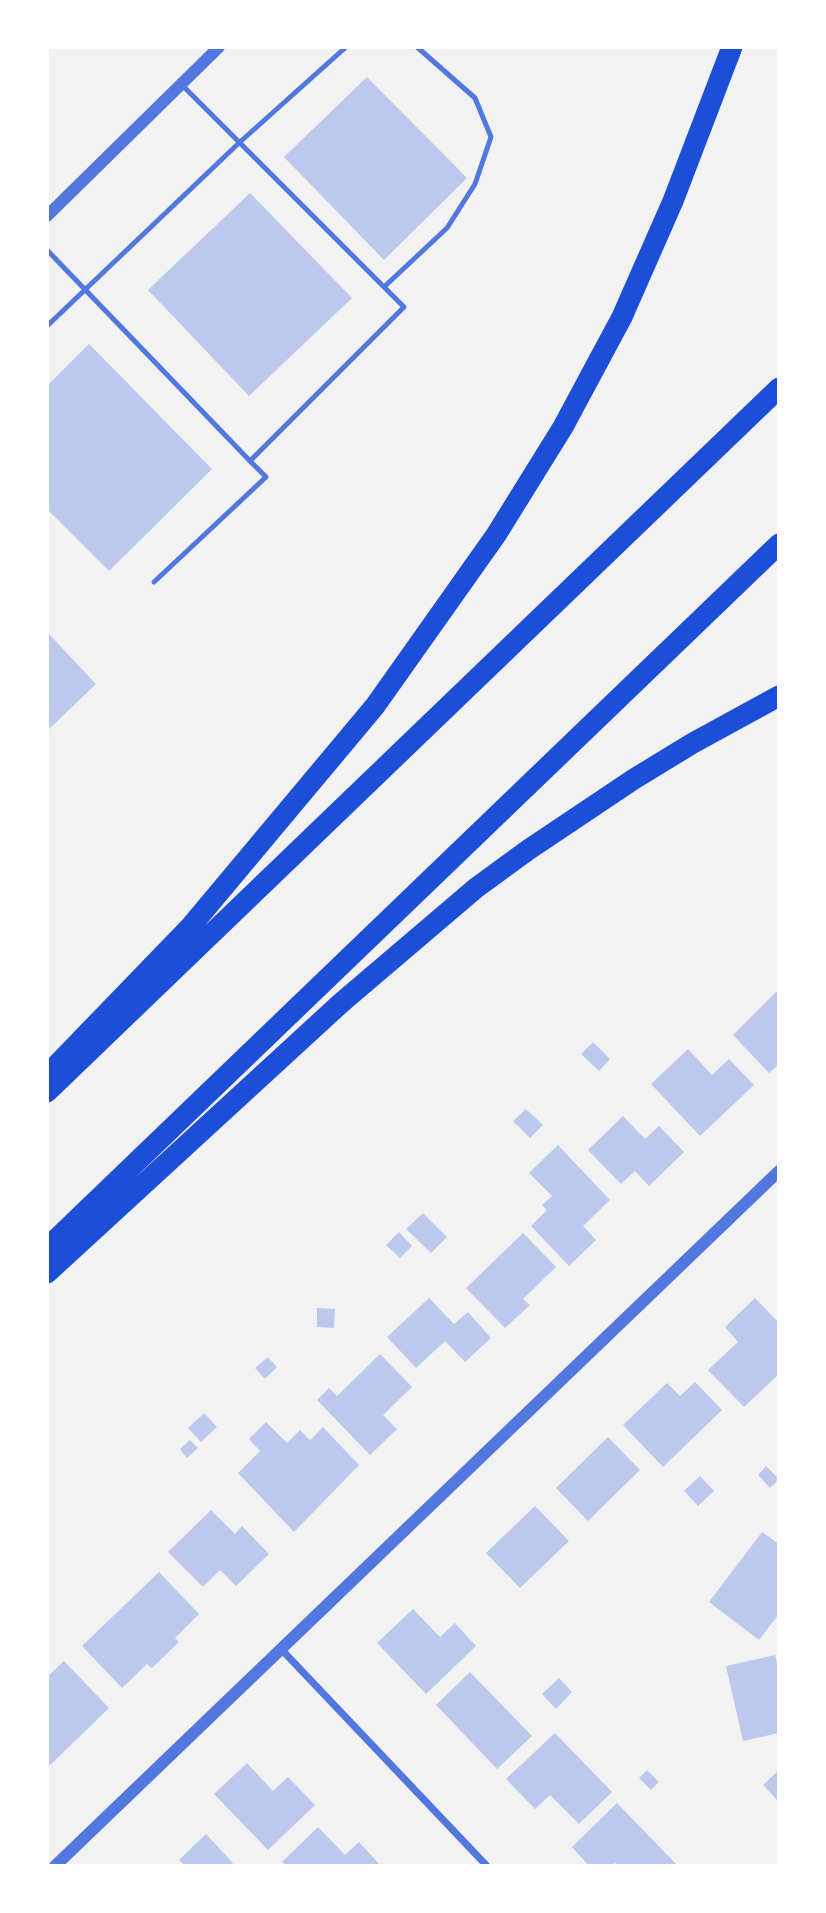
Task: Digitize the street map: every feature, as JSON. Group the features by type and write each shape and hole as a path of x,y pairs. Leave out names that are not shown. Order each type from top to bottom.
{"highway":[{"path":"47,1075 191,926 375,706 496,535 563,427 622,317 678,189 732,47"},
{"path":"47,1092 779,388"},
{"path":"47,1248 779,544"},
{"path":"47,1273 341,1003 476,888 634,779 779,696"}],"street":[{"path":"47,216 219,47"},
{"path":"55,1866 779,1171"},
{"path":"281,1648 487,1866"}],"lane":[{"path":"47,326 240,142 345,47"},
{"path":"384,287 447,228 475,184 491,137 475,98 418,47"},
{"path":"182,85 404,307 250,461"},
{"path":"47,250 266,477 154,582"}],"building":[{"path":"367,77 467,178 384,260 284,157"},
{"path":"250,193 352,298 249,396 148,290"},
{"path":"89,344 212,469 109,571 47,509 47,386"},
{"path":"47,632 96,684 47,731"},
{"path":"779,989 779,1064 769,1073 733,1035"},
{"path":"593,1042 610,1059 599,1071 581,1054"},
{"path":"688,1049 712,1075 729,1059 754,1085 700,1136 651,1084"},
{"path":"526,1109 543,1125 530,1138 513,1121"},
{"path":"623,1116 645,1139 659,1126 684,1152 649,1186 635,1171 621,1184 588,1150"},
{"path":"558,1145 610,1200 583,1226 596,1240 569,1266 531,1226 547,1210 542,1205 552,1196 529,1173"},
{"path":"423,1213 447,1237 431,1253 406,1229"},
{"path":"399,1232 412,1246 400,1258 386,1245"},
{"path":"523,1233 556,1267 523,1299 530,1305 505,1328 466,1288"},
{"path":"429,1298 454,1324 468,1312 491,1338 465,1362 445,1341 416,1368 387,1337"},
{"path":"755,1298 779,1323 779,1374 744,1407 708,1370 738,1342 725,1327"},
{"path":"317,1308 335,1309 334,1328 317,1327"},
{"path":"380,1354 412,1387 383,1415 397,1429 370,1455 317,1400 329,1388 337,1396"},
{"path":"268,1357 277,1367 265,1379 255,1368"},
{"path":"695,1382 722,1410 663,1467 623,1425 667,1383 680,1396"},
{"path":"204,1413 217,1427 201,1442 188,1428"},
{"path":"266,1422 287,1443 300,1430 310,1440 323,1427 359,1465 294,1532 238,1473 260,1451 249,1439"},
{"path":"608,1437 640,1470 588,1521 556,1488"},
{"path":"190,1440 198,1448 187,1458 180,1449"},
{"path":"766,1466 779,1479 770,1488 758,1475"},
{"path":"700,1476 714,1491 698,1506 684,1491"},
{"path":"535,1506 569,1541 520,1588 486,1553"},
{"path":"211,1510 235,1534 242,1526 269,1554 236,1586 220,1570 203,1587 168,1552"},
{"path":"762,1532 779,1544 779,1614 759,1640 709,1602"},
{"path":"159,1572 199,1614 175,1638 179,1642 152,1668 147,1664 122,1688 82,1646"},
{"path":"413,1609 440,1637 455,1623 476,1646 426,1694 377,1643"},
{"path":"775,1655 779,1673 779,1733 743,1741 726,1666"},
{"path":"64,1661 109,1708 47,1768 47,1677"},
{"path":"470,1672 532,1736 497,1769 436,1705"},
{"path":"559,1678 572,1692 556,1709 542,1694"},
{"path":"555,1733 612,1792 579,1824 550,1795 535,1809 506,1779"},
{"path":"247,1763 273,1791 288,1777 315,1805 268,1850 214,1794"},
{"path":"647,1770 659,1782 651,1790 639,1778"},
{"path":"779,1770 779,1802 763,1785"},
{"path":"617,1803 676,1864 618,1866 615,1863 612,1866 589,1866 572,1847"},
{"path":"318,1827 345,1855 359,1842 381,1866 286,1866 282,1862"},
{"path":"206,1834 233,1863 230,1866 185,1866 179,1860"}]}
